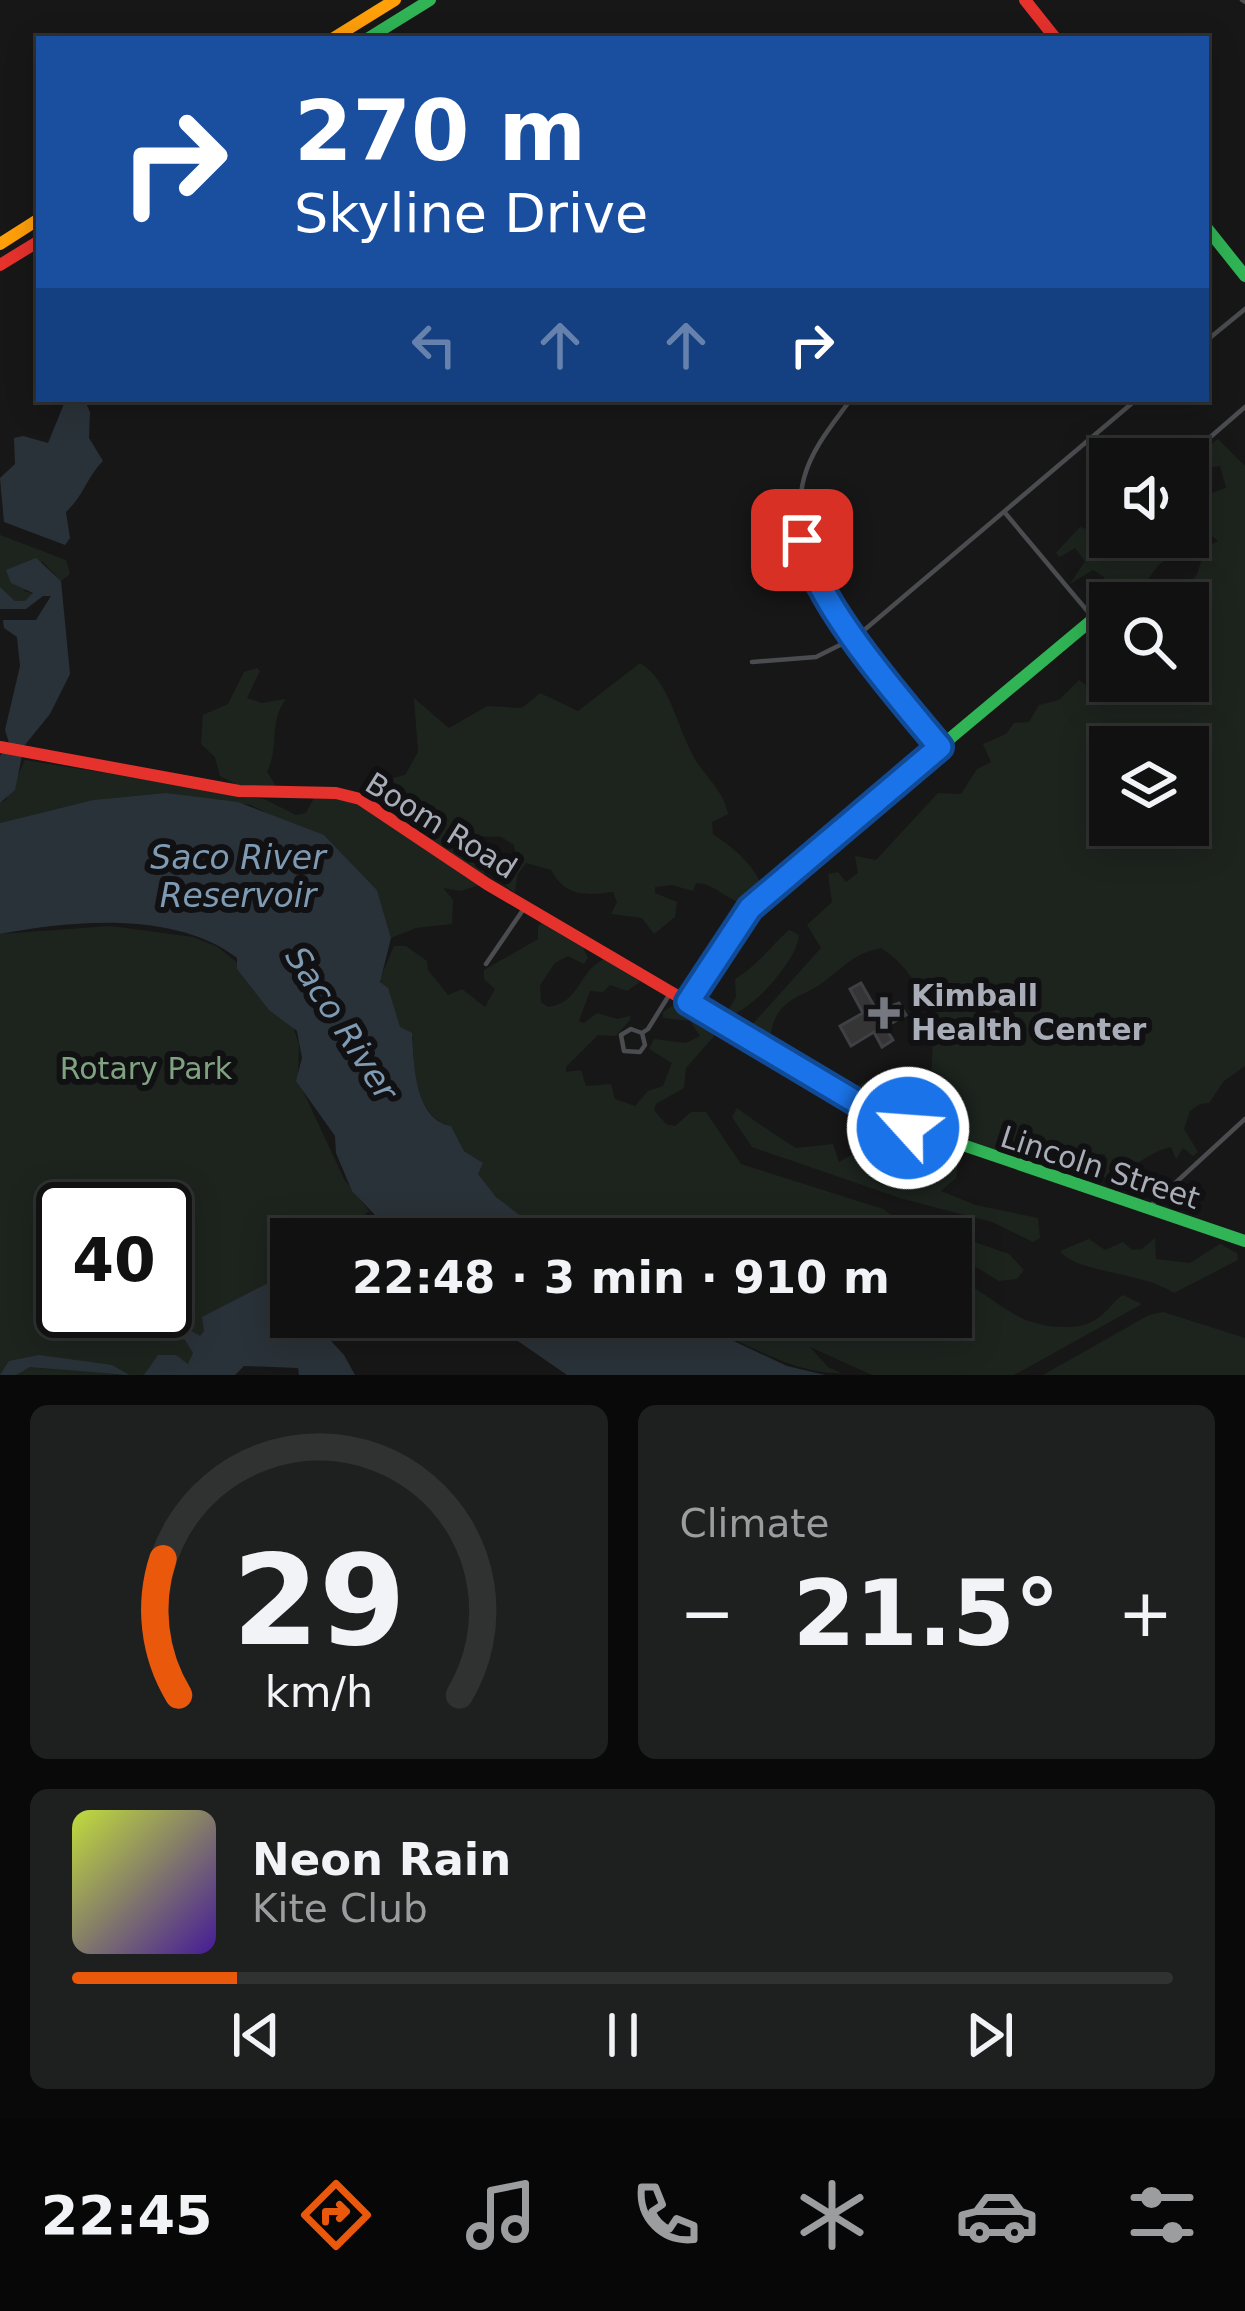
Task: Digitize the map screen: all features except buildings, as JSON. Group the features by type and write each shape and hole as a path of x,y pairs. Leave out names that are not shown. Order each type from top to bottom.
{"main road":[{"path":"337,36 395,0"},
{"path":"372,36 430,0"},
{"path":"1032,2 1054,36"},
{"path":"0,244 36,222"},
{"path":"1209,231 1245,275"},
{"path":"0,266 36,243"},
{"path":"688,1002 750,908 1089,622"},
{"name":"Boom Road","path":"0,748 239,790 351,796 525,907 688,1002"},
{"name":"Lincoln Street","path":"688,1002 894,1122 1245,1241"}],"street":[{"path":"1209,339 1245,309"},
{"path":"849,402 812,457 799,509 807,557 856,638 940,747"},
{"path":"752,662 816,657 856,638 1133,402"},
{"path":"1209,438 1245,407"},
{"path":"1005,512 1089,614"},
{"path":"486,964 525,907"},
{"path":"642,1033 671,992"},
{"path":"631,1028 642,1033 645,1041 640,1052 632,1054 621,1048 624,1032 631,1028"},
{"path":"1147,1209 1245,1119"}],"green space":[{"path":"1218,439 1245,466 1245,1066 1224,1081 1209,1103 1190,1111 1184,1129 1198,1152 1193,1156 1183,1148 1176,1159 1171,1147 1110,1181 1102,1175 1108,1160 1104,1154 1088,1156 1060,1146 1051,1152 1051,1167 1037,1166 900,1118 874,1100 855,1095 858,1085 892,1073 931,1072 932,1036 924,1002 908,972 881,948 857,957 791,1000 778,1014 770,1038 754,1036 750,1027 821,948 807,925 832,902 828,874 838,872 846,882 858,873 855,856 876,860 938,793 961,794 977,769 991,762 983,744 1006,734 1014,723 1029,722 1039,705 1059,700 1079,680 1086,685 1089,681 1089,702 1209,702 1209,582 1191,582 1202,558 1209,558 1209,546 1218,541 1209,533 1209,494 1226,488 1220,466 1209,468 1209,446"},
{"path":"1080,527 1089,530 1089,558 1170,558 1147,582 1104,582 1093,570 1070,584 1085,561 1075,548 1060,557 1056,553"},
{"path":"0,535 66,560 70,574 61,581 42,561 24,591 34,594 15,601 0,587"},
{"path":"640,663 659,682 691,752 724,800 728,814 712,822 713,834 740,855 760,882 747,903 703,884 696,883 693,891 672,885 655,887 655,893 677,902 675,917 654,934 642,918 611,914 617,902 613,892 577,892 563,885 551,870 526,863 517,875 515,893 505,885 516,856 514,845 501,837 466,836 462,848 485,869 484,875 429,838 417,821 377,790 381,781 405,775 418,752 414,698 449,728 487,706 522,708 540,693 578,711"},
{"path":"260,671 247,698 262,703 286,699 277,717 267,772 276,786 237,785 220,776 215,757 201,744 203,715 228,704 244,672"},
{"path":"25,760 264,799 296,815 306,813 315,796 349,799 374,811 479,885 461,891 443,888 453,900 452,924 416,928 391,938 377,890 324,835 291,826 251,805 166,793 93,800 0,823 0,803 6,800"},
{"path":"543,922 582,945 588,958 584,964 568,956 555,963 540,985 541,1002 548,1007 567,999 598,962 608,958 640,982 627,991 610,985 603,992 590,991 579,1021 584,1023 597,1013 617,1019 630,1016 630,1020 616,1036 598,1035 566,1072 581,1070 586,1086 611,1084 615,1099 635,1106 648,1091 663,1086 672,1063 649,1049 654,1039 686,1043 700,1036 690,1021 663,1018 663,1012 675,1004 691,1008 717,1025 717,1033 686,1068 684,1088 656,1104 654,1110 666,1124 675,1126 691,1112 706,1112 741,1164 883,1209 896,1218 521,1218 500,1201 477,1174 483,1163 464,1151 451,1126 430,1113 424,1102 413,1037 399,1027 380,979 394,946 406,946 427,961 428,970 448,995 462,989 485,1007 495,989 484,979 484,970 538,939 538,926"},
{"name":"Rotary Park","path":"110,926 193,937 218,947 246,970 292,1024 299,1044 298,1080 344,1179 369,1211 360,1218 270,1218 270,1307 256,1327 203,1375 0,1375 0,934"},
{"path":"789,930 799,935 781,972 759,997 724,1017 736,997 735,979"},
{"path":"737,1108 796,1148 833,1144 839,1162 851,1155 906,1169 930,1183 958,1163 956,1178 941,1191 976,1205 1038,1218 1040,1238 1033,1242 992,1222 903,1199 752,1147 732,1117"},
{"path":"1155,1238 1156,1259 1190,1263 1220,1244 1237,1253 1238,1260 1174,1293 1080,1264 1060,1251 1089,1239 1105,1250 1123,1242 1132,1250 1142,1249"},
{"path":"972,1241 1009,1254 1024,1270 1017,1279 999,1281 972,1265"},
{"path":"972,1287 1013,1314 1059,1327 1091,1322 1123,1295 1142,1304 1014,1375 872,1375 810,1347 828,1367 841,1373 809,1370 731,1338 972,1338"},
{"path":"1163,1312 1245,1338 1245,1375 1043,1375 1149,1315"}],"water":[{"path":"65,402 85,402 89,438 103,461 66,512 70,538 65,545 4,522 0,478 15,464 14,438 48,443"},
{"path":"36,558 61,581 70,674 50,714 24,746 15,790 0,803 0,756 9,743 5,730 20,666 17,637 4,628 3,620 36,620 51,596 43,596 26,609 0,609 0,587 15,601 25,601 33,593 11,583 6,570"},
{"name":"Saco River Reservoir","path":"166,793 238,802 324,835 377,890 391,938 380,982 388,988 400,1027 412,1033 423,1101 430,1113 451,1126 464,1151 483,1163 478,1174 496,1197 523,1218 378,1218 352,1191 336,1153 335,1136 296,1081 302,1058 297,1031 269,1010 237,969 237,958 212,943 184,932 123,923 59,925 0,934 0,823 93,800"},
{"path":"270,1282 270,1338 328,1338 355,1375 299,1375 298,1368 244,1366 235,1375 144,1375 158,1355 176,1355 188,1364 193,1353 185,1340 173,1338 192,1338 192,1331 200,1336 202,1317"},
{"path":"513,1338 727,1338 787,1366 825,1375 567,1375"},
{"path":"39,1355 112,1365 129,1375 30,1367 16,1375 0,1375 9,1361"}],"traffic: fast":[{"path":"372,36 430,0"},
{"path":"1209,231 1245,276"},
{"path":"689,1002 737,924 765,893 1089,622"},
{"path":"907,1126 1245,1241"}],"traffic: slow":[{"path":"337,36 395,0"},
{"path":"0,244 36,221"}],"traffic: jam":[{"path":"1025,0 1054,36"},
{"path":"0,265 36,243"},
{"path":"0,747 239,791 336,793 360,799 487,884 880,1115 907,1126"}],"place":[{"name":"Kimball Health Center","path":"884,1013"}],"route":[{"path":"802,540 815,573 868,657 940,747 750,908 688,1002 908,1128"}],"water label":[{"name":"Saco River","path":"342,1023"}]}
